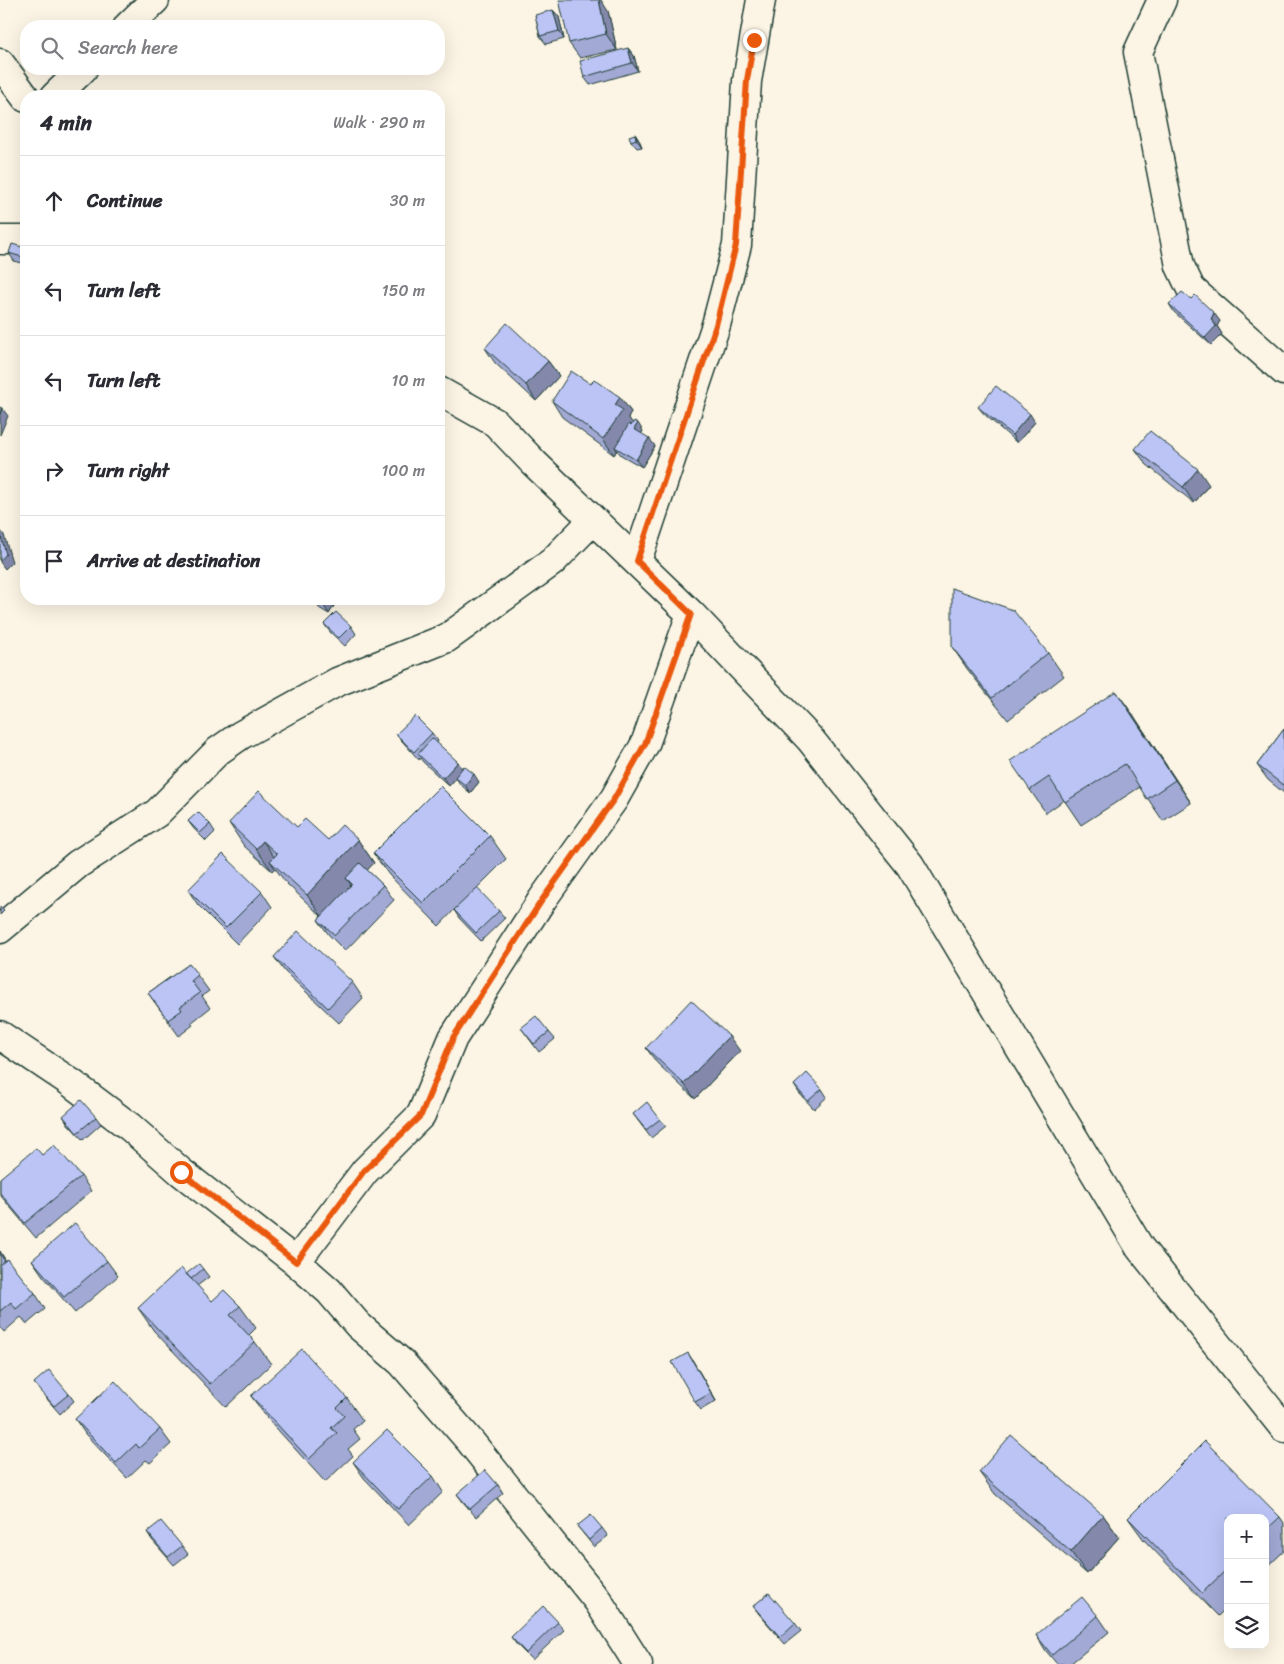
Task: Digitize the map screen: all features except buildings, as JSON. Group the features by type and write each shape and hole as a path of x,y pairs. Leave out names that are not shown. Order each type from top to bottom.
{"street":[{"path":"134,20 155,0"},
{"path":"637,561 716,325 736,245 747,80 761,0"},
{"path":"1162,0 1138,52 1180,266 1191,289 1284,370"},
{"path":"0,62 20,90"},
{"path":"60,90 77,75"},
{"path":"0,240 20,240"},
{"path":"445,394 496,423 691,614 810,739 910,866 1140,1248 1284,1428"},
{"path":"0,929 78,864 157,813 218,752 241,735 337,682 447,638 552,562 593,520"},
{"path":"296,1262 364,1171 421,1115 453,1038 542,900 614,799 645,744 691,614"},
{"path":"0,1035 70,1082 296,1262 329,1292 358,1325 402,1362 470,1441 598,1601 638,1664"}],"route":[{"path":"181,1172 296,1262 364,1171 421,1115 453,1038 542,900 614,799 645,744 691,614 637,561 716,325 736,245 747,80 754,40"}]}
